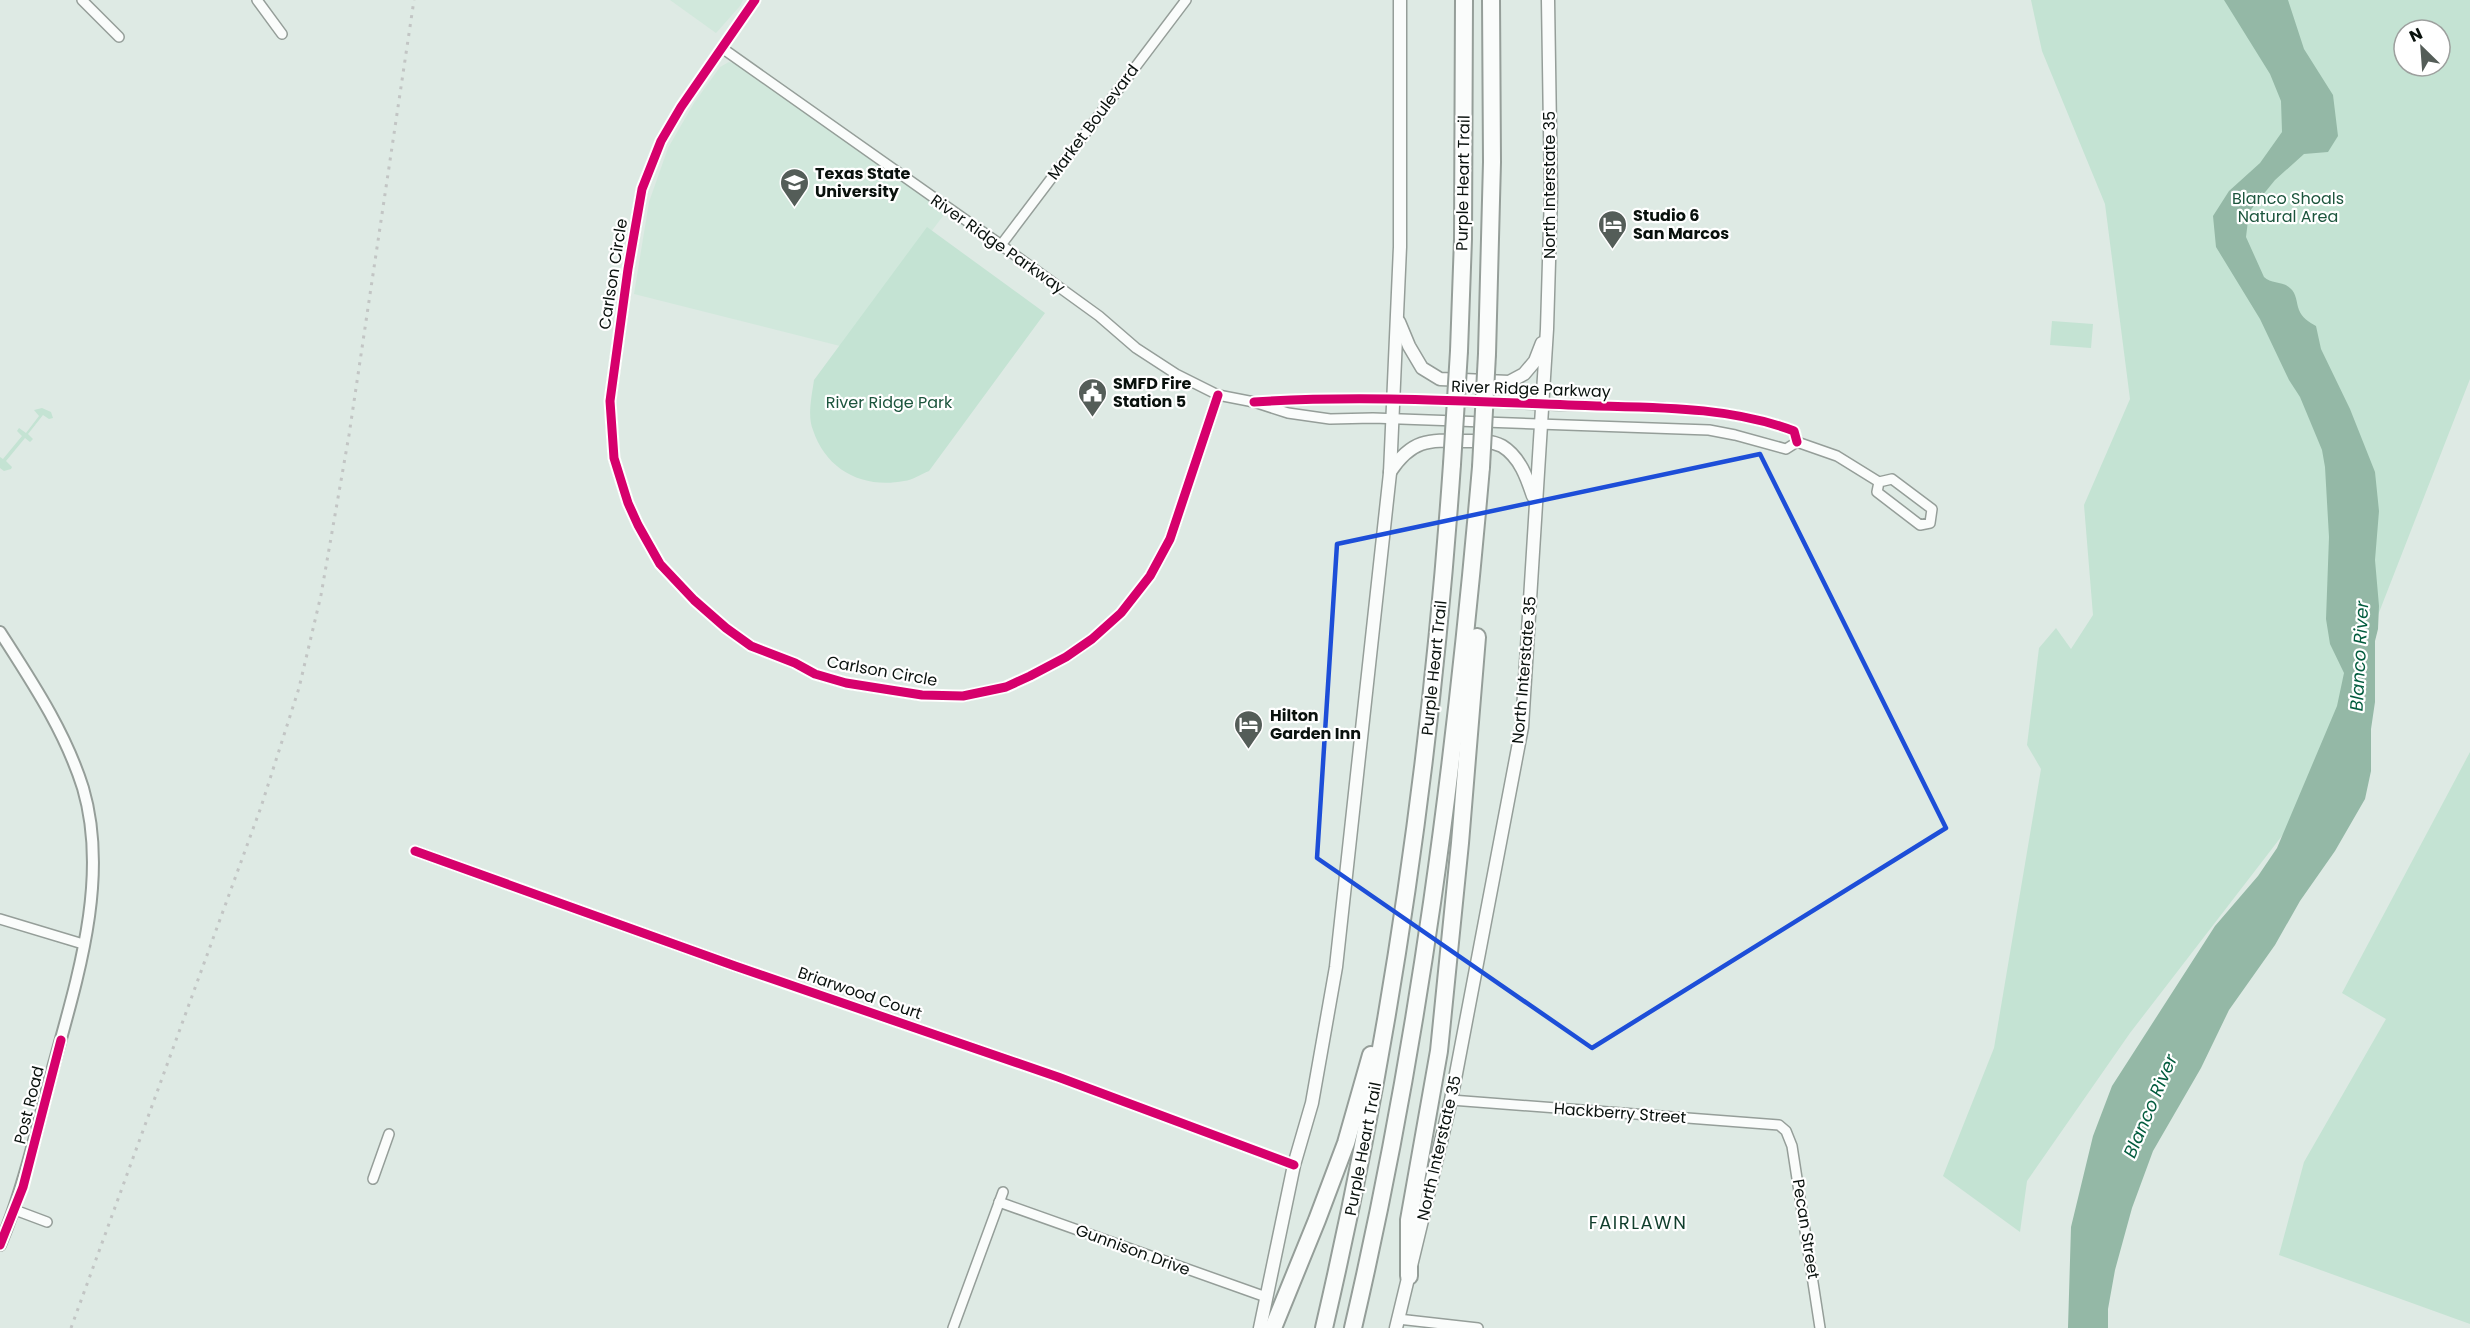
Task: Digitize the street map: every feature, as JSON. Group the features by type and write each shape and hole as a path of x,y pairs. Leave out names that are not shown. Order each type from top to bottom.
{"highway":[{"name":"Purple Heart Trail","path":"1324,1328 1372,1106 1393,976 1431,704 1452,464 1459,351 1464,186 1464,0"},
{"name":"Purple Heart Trail","path":"1353,1328 1412,1031 1441,849 1455,740 1481,467 1487,354 1492,162 1491,0"},
{"path":"1409,1276 1409,1220 1439,1051 1461,843 1485,502 1481,467"},
{"path":"1273,1328 1346,1143 1393,976"}],"main road":[{"path":"1260,1328 1294,1166 1312,1103 1336,967 1390,473 1400,247 1400,0"},
{"name":"North Interstate 35","path":"1397,1324 1451,1100 1522,727 1547,329 1551,194 1548,0"},
{"path":"1398,318 1409,346 1422,368 1440,380 1509,382 1524,374 1535,361 1547,329"},
{"path":"1390,473 1400,456 1411,448 1430,440 1490,441 1503,447 1521,466 1535,500"}],"street":[{"path":"82,0 119,37"},
{"path":"257,0 282,34"},
{"name":"Carlson Circle","path":"755,0 661,141 642,189 628,269 610,400 614,458 628,503 660,564 694,600 726,628 751,646 795,663 815,674 846,683 922,696 963,696 1006,687 1048,667 1092,639 1121,614 1150,576 1170,539 1218,395"},
{"name":"Market Boulevard","path":"1001,245 1186,0"},
{"name":"River Ridge Parkway","path":"722,48 1099,316 1136,348 1176,374 1218,395 1254,402 1288,413 1330,418 1709,430 1786,449 1797,442"},
{"name":"River Ridge Parkway","path":"1254,402 1330,398 1393,399 1732,414 1794,431 1797,442"},
{"name":"River Ridge Parkway","path":"1797,442 1836,456 1879,482 1892,479 1932,509 1930,523 1920,525 1892,505 1877,492 1879,482"},
{"name":"Post Road","path":"0,632 47,705 67,747 83,789 92,845 91,900 79,978 23,1187 0,1245"},
{"name":"Briarwood Court","path":"415,851 735,966 1058,1077 1294,1166"},
{"path":"0,919 83,944"},
{"name":"Hackberry Street","path":"1451,1100 1634,1115 1772,1123 1786,1131"},
{"name":"Pecan Street","path":"1786,1131 1792,1146 1803,1209 1820,1328"},
{"path":"373,1179 389,1134"},
{"path":"952,1328 1003,1192"},
{"name":"Gunnison Drive","path":"999,1202 1266,1297"},
{"path":"15,1210 47,1222"},
{"path":"1397,1324 1479,1328"}],"highlighted area":[{"path":"1760,454 1946,828 1592,1048 1317,858 1337,544"}],"shaded area":[{"path":"670,0 743,0 716,33"},
{"name":"Texas State University","path":"729,62 737,64 946,212 844,347 634,294 649,202 668,148 694,103 720,67"}],"green space":[{"name":"Blanco Shoals Natural Area","path":"2031,0 2470,0 2470,379 2350,687 2362,732 2130,1033 2027,1181 2020,1232 1943,1176 1994,1048 2041,769 2027,745 2039,648 2056,628 2071,649 2093,615 2084,505 2130,399 2105,204 2042,51"},
{"name":"River Ridge Park","path":"927,227 1045,313 929,471 904,481 889,483 861,479 837,466 819,444 810,418 814,380"},
{"path":"2052,321 2093,324 2091,348 2050,345"},
{"path":"42,408 51,412 53,418 49,419 43,415 28,434 33,439 30,442 25,438 6,461 12,467 11,469 4,471 0,468 0,457 3,459 22,436 17,431 19,428 26,433 39,416 34,410"},
{"path":"2470,752 2470,1324 2279,1255 2304,1162 2386,1019 2342,993"}],"water":[{"name":"Blanco River","path":"2224,0 2288,0 2304,49 2333,95 2338,136 2328,152 2304,154 2275,180 2249,212 2246,237 2264,277 2290,288 2302,315 2316,326 2321,349 2350,409 2375,472 2379,511 2375,560 2379,606 2375,641 2375,702 2371,729 2371,771 2365,799 2335,851 2300,901 2275,945 2229,1010 2201,1068 2153,1151 2132,1208 2115,1270 2108,1309 2108,1328 2068,1328 2071,1227 2093,1136 2112,1086 2215,926 2258,876 2277,848 2337,706 2344,673 2330,644 2326,619 2329,537 2322,450 2300,397 2289,380 2260,319 2216,247 2213,216 2229,191 2260,163 2282,132 2281,101 2270,74"}],"railway":[{"path":"71,1328 261,807 299,688 321,595 349,435 414,0"}],"cycle path":[{"path":"755,0 681,107 661,141 642,189 628,269 610,401 614,458 628,503 638,525 660,564 694,600 726,628 751,646 795,663 815,674 846,683 922,695 963,696 1006,687 1030,676 1066,657 1092,639 1121,613 1150,576 1170,539 1218,395"},
{"path":"1254,402 1411,399 1682,409 1767,422 1794,431 1797,442"},
{"path":"415,851 735,966 1058,1077 1294,1165"},
{"path":"0,1245 23,1187 61,1040"}],"place":[{"name":"Texas State University","path":"794,208"},
{"name":"Studio 6 San Marcos","path":"1612,250"},
{"name":"SMFD Fire Station 5","path":"1092,418"},
{"name":"Hilton Garden Inn","path":"1249,750"}],"district":[{"name":"FAIRLAWN","path":"1638,1222"}]}
